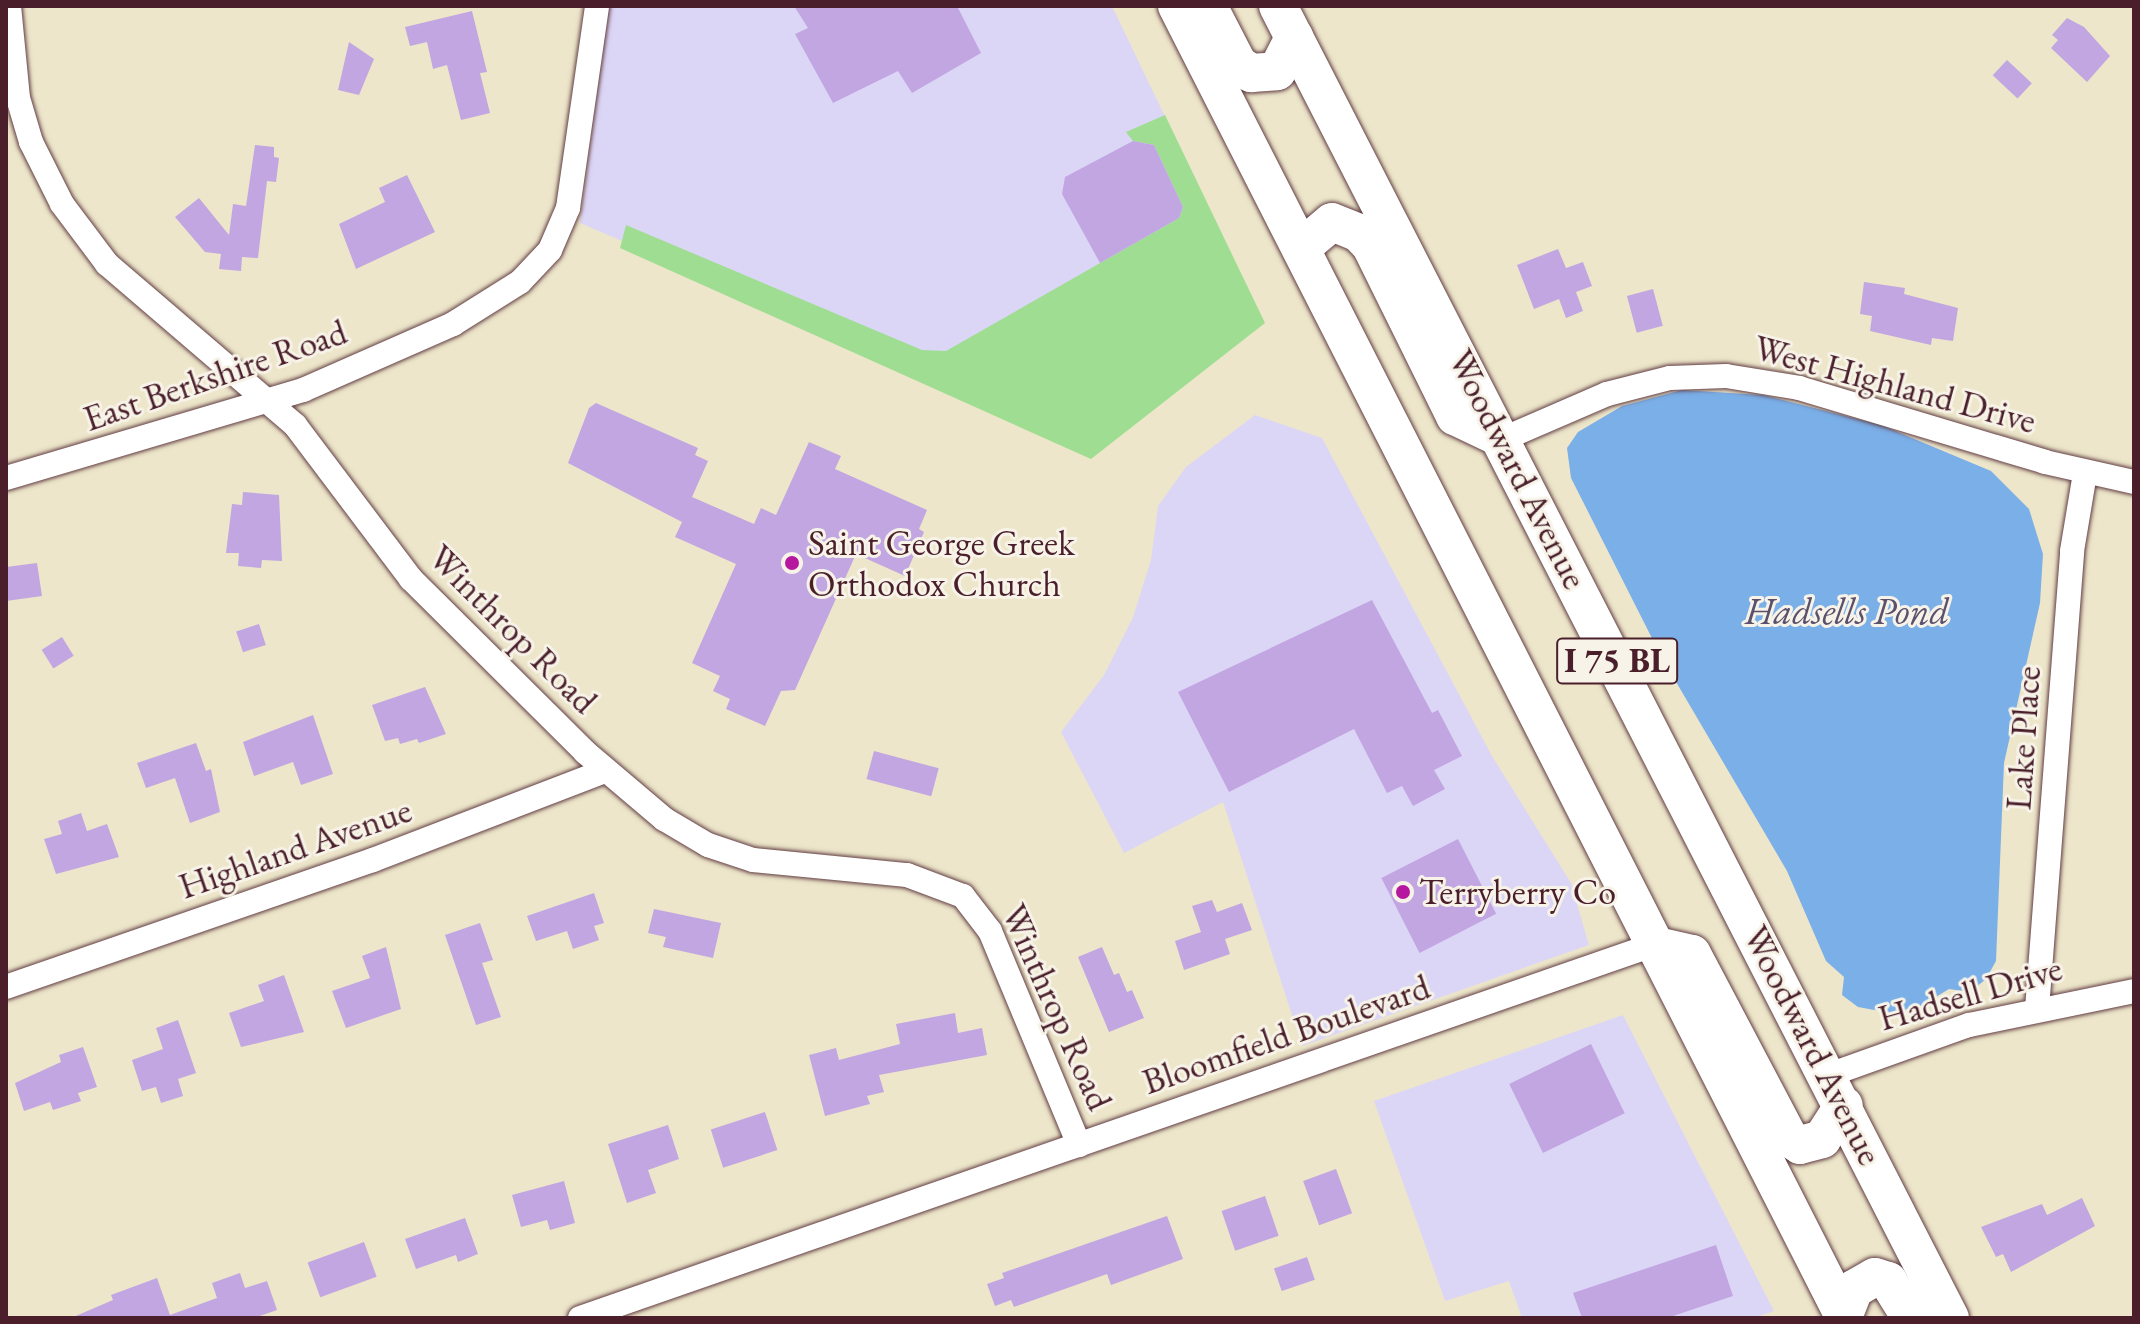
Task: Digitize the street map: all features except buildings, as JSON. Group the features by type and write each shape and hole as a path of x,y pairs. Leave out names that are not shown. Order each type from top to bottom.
{"main road":[{"name":"I 75 BL","path":"1177,6 1842,1317"},
{"path":"1208,6 1238,64 1251,73 1277,71 1286,21"},
{"name":"Woodward Avenue","path":"1286,21 1503,439 1950,1318"},
{"path":"1301,248 1332,222 1359,233 1371,246 1455,416 1503,439"},
{"path":"1653,945 1692,954 1789,1138 1800,1145 1822,1139 1836,1090"},
{"path":"1842,1317 1854,1289 1875,1277 1888,1281 1911,1318"}],"street":[{"name":"Winthrop Road","path":"9,6 24,120 70,216 122,279 302,433 411,579 605,771 678,829 730,853 770,864 907,875 963,896 990,931 1079,1145"},
{"name":"East Berkshire Road","path":"6,478 266,403 453,324 509,291 542,262 568,208 597,6"},
{"name":"West Highland Drive","path":"1503,439 1607,394 1670,378 1726,376 1799,388 2085,473 2134,482"},
{"name":"Lake Place","path":"2037,1009 2072,551 2085,473"},
{"name":"Highland Avenue","path":"6,987 373,860 605,771"},
{"name":"Bloomfield Boulevard","path":"580,1318 1653,945"},
{"name":"Hadsell Drive","path":"1836,1090 1943,1032 2037,1009 2134,991"}],"shaded area":[{"path":"609,6 1112,6 1217,225 922,370 580,223"},
{"path":"1255,415 1322,438 1492,756 1571,883 1589,945 1302,1046 1223,802 1124,853 1061,732 1104,675 1133,617 1151,560 1158,506 1186,467"},
{"path":"1623,1015 1774,1311 1754,1318 1522,1318 1509,1281 1445,1301 1374,1101"}],"green space":[{"path":"1165,115 1265,323 1091,459 620,248 626,225 922,350 946,351 1179,218 1183,207 1154,145 1133,141 1126,132"}],"water":[{"name":"Hadsells Pond","path":"1682,390 1763,395 1881,425 1991,471 2029,509 2043,554 2040,603 2004,763 1996,961 1986,979 1970,992 1949,989 1921,1006 1891,1013 1858,1007 1842,995 1844,977 1826,961 1787,871 1662,658 1571,478 1567,448 1578,432 1622,406"}],"place":[{"name":"Saint George Greek Orthodox Church","path":"792,563"},
{"name":"Terryberry Co","path":"1403,892"}]}
